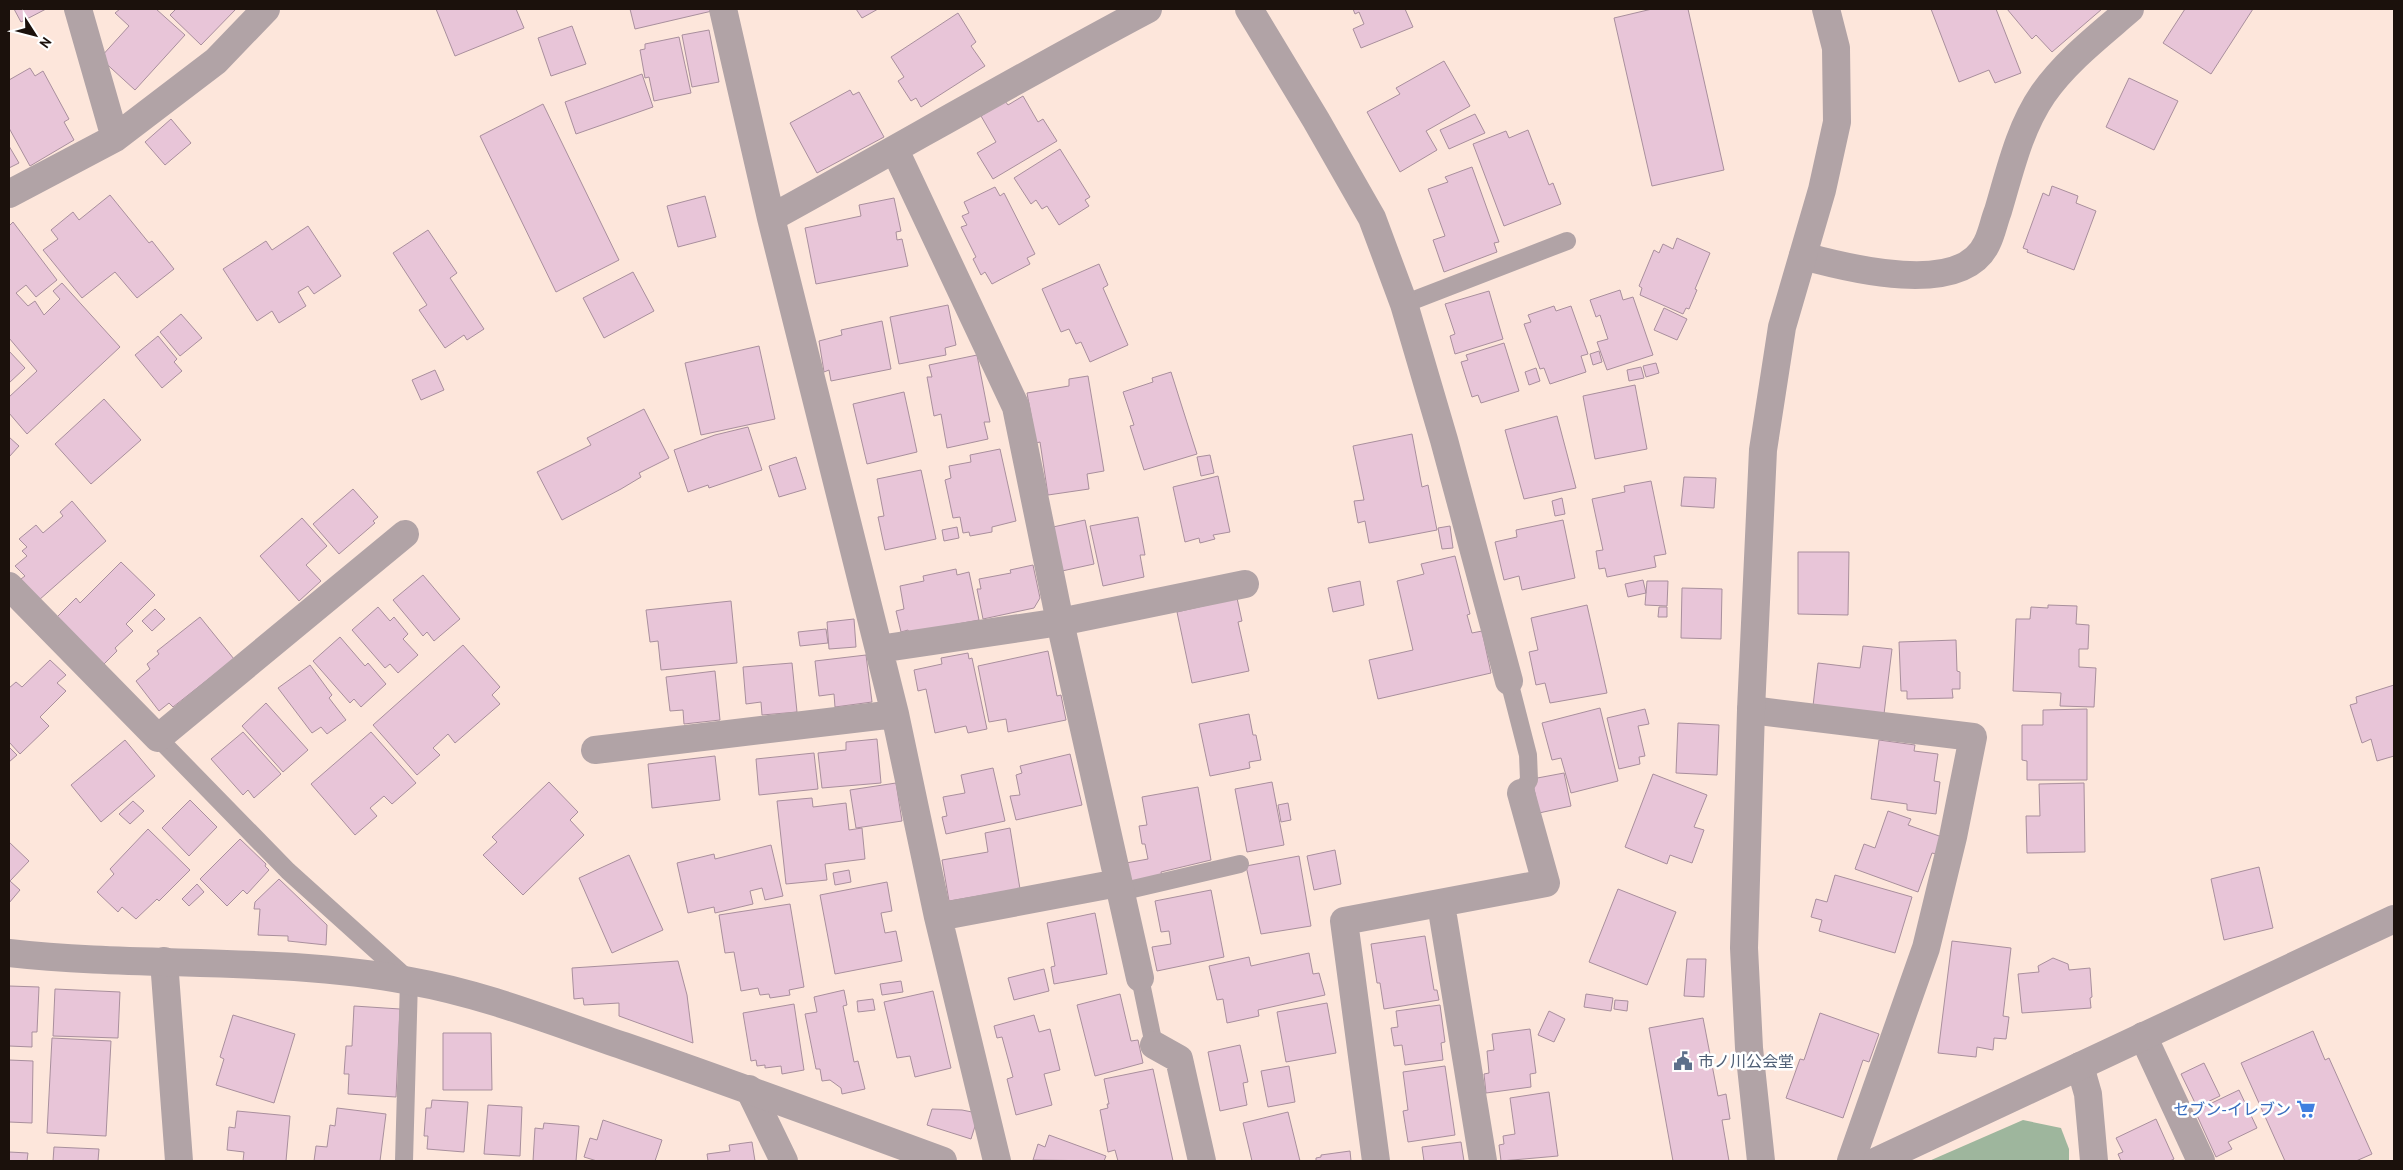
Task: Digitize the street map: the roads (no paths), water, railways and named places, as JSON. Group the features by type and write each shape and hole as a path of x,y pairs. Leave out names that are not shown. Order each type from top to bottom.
{"street":[{"path":"78,9 116,138"},
{"path":"9,194 116,138 216,62 266,9"},
{"path":"723,9 771,218 895,714 938,918 997,1161"},
{"path":"771,218 895,150 1036,68 1148,9"},
{"path":"1249,9 1372,218 1404,304 1444,440 1509,681"},
{"path":"1761,1161 1749,1048 1744,948 1751,710 1763,450 1782,327 1822,190 1837,122 1836,48 1826,9"},
{"path":"1803,256 1850,268 1894,274 1940,274 1973,263 1987,244 2017,145 2043,95 2072,61 2130,9"},
{"path":"895,150 1016,407 1060,622 1140,978"},
{"path":"9,586 158,738 405,534"},
{"path":"879,649 1060,622 1245,584"},
{"path":"1751,710 1973,737 1953,837 1926,948 1851,1161"},
{"path":"594,750 895,714"},
{"path":"1376,1161 1344,921 1546,883 1521,792"},
{"path":"938,918 1119,888"},
{"path":"1441,904 1483,1161"},
{"path":"1877,1161 2394,919"},
{"path":"9,953 55,958 289,966 409,980 467,993 524,1011 749,1089 944,1161"},
{"path":"164,961 179,1161"},
{"path":"2143,1036 2201,1161"},
{"path":"1154,1045 1178,1059 1202,1161"},
{"path":"2080,1066 2088,1094 2094,1161"},
{"path":"749,1089 784,1161"}],"lane":[{"path":"1404,304 1567,241"},
{"path":"1509,681 1528,755 1529,780 1521,792"},
{"path":"158,738 288,871 409,980 404,1161"},
{"path":"1119,888 1240,864"},
{"path":"1140,978 1154,1045"}],"place":[{"name":"市ノ川公会堂","path":"1683,1061"},
{"name":"セブン-イレブン","path":"2306,1109"}]}
